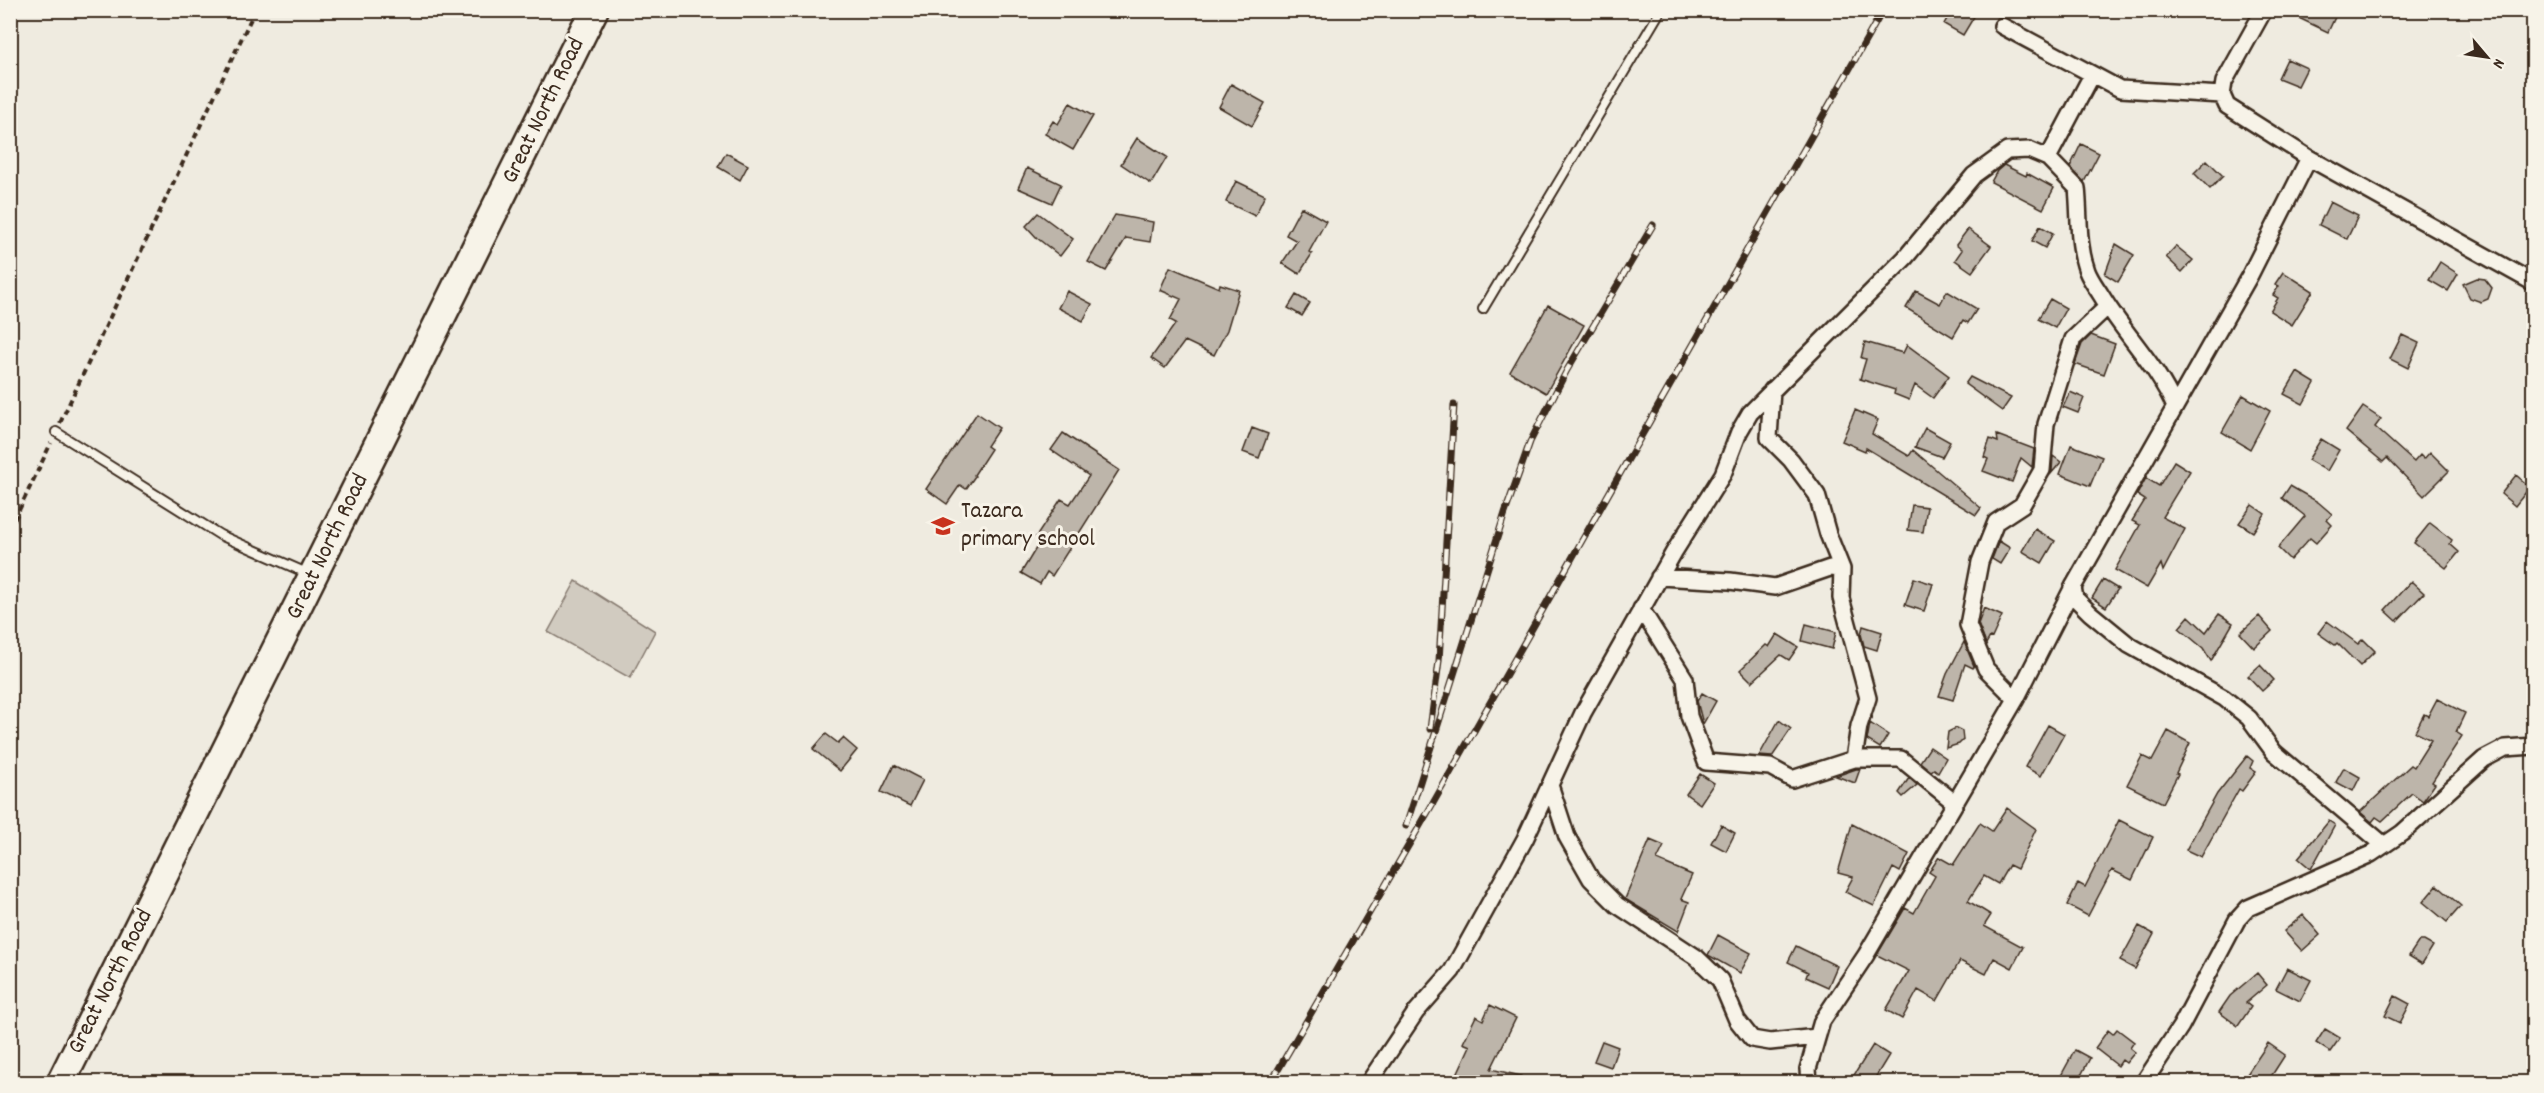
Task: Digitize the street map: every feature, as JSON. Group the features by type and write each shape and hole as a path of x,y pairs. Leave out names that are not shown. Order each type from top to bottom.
{"highway":[{"name":"Great North Road","path":"61,1083 594,10"}],"street":[{"path":"2264,10 2224,82 2222,94 2227,106 2308,158 2534,283"},
{"path":"2002,26 2120,89 2222,94"},
{"path":"2048,158 2092,75"},
{"path":"1369,1083 1416,1012 1452,971 1525,839 1582,713 1659,578 1723,474 1739,432 1750,413 1905,258 1974,175 2007,151 2028,150 2048,158 2077,188 2080,244 2088,273 2108,306 2153,365 2175,407"},
{"path":"1809,1083 1808,1069 1822,1021 1866,955 2016,699 2073,587 2250,275 2308,158"},
{"path":"2016,699 1986,669 1968,625 1980,562 1996,522 2022,505 2042,470 2046,424 2073,339 2108,306"},
{"path":"1772,390 1769,438 1791,460 1817,495 1828,534 1842,569 1841,598 1868,698 1858,726 1854,759"},
{"path":"1659,578 1730,581 1775,587 1830,568 1842,569"},
{"path":"2073,587 2075,597 2090,613 2129,645 2224,698 2249,718 2274,752 2384,845"},
{"path":"1641,609 1685,679 1689,716 1706,762 1770,767 1792,779 1854,759 1901,759 1955,803"},
{"path":"2144,1083 2181,1026 2237,920 2248,908 2361,858 2384,845 2402,833 2484,759 2505,748 2534,746"},
{"path":"1550,785 1567,837 1591,879 1617,905 1696,957 1720,980 1731,1000 1737,1020 1752,1040 1770,1042 1817,1037"}],"lane":[{"path":"1483,309 1661,10"},
{"path":"56,432 220,536 313,576"}],"path":[{"path":"10,529 255,10"}],"shaded area":[{"path":"576,581 655,631 630,678 548,632"}],"building":[{"path":"1952,10 1978,10 1963,35 1944,24"},
{"path":"2282,10 2326,10 2336,15 2328,32"},
{"path":"2287,59 2307,68 2298,86 2278,78"},
{"path":"1231,84 1265,103 1252,126 1219,107"},
{"path":"1070,103 1093,116 1073,150 1045,134 1053,121 1058,124"},
{"path":"1137,138 1167,157 1151,184 1121,164"},
{"path":"2081,144 2099,153 2084,182 2070,167"},
{"path":"726,153 748,165 740,180 718,167"},
{"path":"2207,160 2223,176 2210,189 2194,173"},
{"path":"2004,165 2026,176 2027,173 2054,188 2043,209 1991,182 1997,171"},
{"path":"1027,168 1061,184 1052,203 1018,188"},
{"path":"1236,181 1265,195 1255,216 1226,202"},
{"path":"2330,202 2358,216 2347,239 2319,225"},
{"path":"1301,207 1326,221 1309,252 1312,254 1299,274 1282,263 1297,241 1286,235"},
{"path":"1038,213 1073,239 1060,256 1026,226"},
{"path":"1115,215 1153,222 1150,242 1126,238 1106,271 1088,262"},
{"path":"2040,226 2053,233 2045,248 2032,241"},
{"path":"1968,229 1991,246 1972,272 1955,260 1962,250 1956,245"},
{"path":"2116,244 2134,255 2118,282 2105,274"},
{"path":"2176,246 2193,260 2182,272 2166,257"},
{"path":"2440,262 2458,274 2448,291 2429,280"},
{"path":"1170,267 1219,288 1220,284 1239,290 1227,330 1214,355 1185,341 1165,368 1151,358 1176,323 1170,320 1181,299 1160,290"},
{"path":"2283,272 2313,291 2292,325 2270,311 2278,298 2273,295 2279,286 2275,284"},
{"path":"2477,278 2485,279 2492,288 2488,299 2481,302 2470,298 2463,284"},
{"path":"1067,291 1092,304 1083,321 1058,308"},
{"path":"1916,291 1940,304 1947,291 1977,309 1968,323 1963,320 1953,337 1906,308"},
{"path":"1296,295 1310,303 1302,316 1288,308"},
{"path":"2050,299 2066,308 2055,328 2038,319"},
{"path":"1548,305 1584,325 1546,393 1510,372"},
{"path":"2091,335 2115,344 2104,374 2075,364 2082,344"},
{"path":"2402,335 2419,343 2408,368 2390,359"},
{"path":"1865,342 1903,353 1907,345 1949,376 1933,398 1915,385 1909,400 1894,394 1895,390 1860,379 1866,359 1861,358"},
{"path":"2297,372 2315,383 2303,404 2284,394"},
{"path":"1970,377 2011,398 2002,411 1965,384"},
{"path":"2070,392 2084,398 2078,413 2063,407"},
{"path":"2243,395 2270,411 2250,449 2222,432"},
{"path":"2363,407 2381,419 2375,427 2414,462 2420,455 2424,459 2430,452 2449,471 2424,496 2387,458 2383,462 2346,431"},
{"path":"1855,410 1878,420 1872,434 1909,456 1913,450 1981,508 1976,515 1866,448 1865,451 1842,441"},
{"path":"977,413 999,428 987,446 991,449 975,476 966,489 960,485 947,504 926,489"},
{"path":"1252,428 1268,434 1259,458 1243,452"},
{"path":"1925,428 1950,442 1942,457 1915,447"},
{"path":"1063,433 1119,470 1052,576 1047,572 1040,584 1021,573 1041,540 1036,537 1061,499 1070,504 1089,476 1051,450"},
{"path":"1997,435 2034,449 2032,467 2021,458 2012,482 1983,471 1988,459 1984,457 1990,439 1998,442"},
{"path":"2321,439 2339,450 2327,471 2308,460"},
{"path":"2071,445 2102,457 2090,486 2060,474"},
{"path":"2053,456 2061,462 2050,475 2052,471"},
{"path":"2174,461 2190,471 2162,517 2185,529 2163,571 2161,564 2147,588 2115,570 2140,525 2132,521 2145,500 2137,495 2146,478 2159,486"},
{"path":"2516,475 2530,487 2515,506 2501,494"},
{"path":"2290,486 2318,502 2332,514 2327,520 2332,525 2316,543 2310,538 2290,560 2278,548 2305,516 2282,498"},
{"path":"1912,505 1927,507 1923,532 1908,530"},
{"path":"2252,505 2265,514 2253,532 2239,523"},
{"path":"2430,523 2452,540 2450,544 2459,552 2446,568 2414,543"},
{"path":"2035,529 2055,541 2042,563 2022,551"},
{"path":"1999,541 2010,548 2000,564 1992,559"},
{"path":"1914,578 1933,584 1924,611 1905,605"},
{"path":"2103,580 2118,589 2106,607 2092,598"},
{"path":"2411,581 2424,593 2397,621 2385,610"},
{"path":"1984,608 2002,616 1992,638 1990,637 1986,644 1978,624"},
{"path":"2219,614 2233,623 2211,661 2203,648 2179,628 2189,616 2206,632"},
{"path":"2259,616 2272,631 2254,648 2240,633"},
{"path":"2327,621 2358,644 2363,639 2375,651 2360,666 2337,643 2335,645 2318,633"},
{"path":"1806,624 1836,632 1832,649 1802,641"},
{"path":"1863,626 1882,632 1877,650 1864,646 1861,634"},
{"path":"1777,634 1798,647 1789,660 1781,655 1752,682 1740,670 1766,645 1769,647"},
{"path":"1964,642 1974,666 1973,668 1965,664 1953,700 1939,696 1947,674"},
{"path":"2260,665 2274,680 2262,691 2248,676"},
{"path":"1702,693 1716,701 1703,724 1697,701"},
{"path":"2437,699 2465,713 2456,732 2462,736 2432,782 2435,784 2423,801 2412,793 2382,821 2376,817 2372,822 2360,812 2411,765 2414,767 2431,740 2415,732 2424,714 2428,716"},
{"path":"1779,720 1791,729 1772,757 1759,756"},
{"path":"1870,723 1888,735 1880,748 1867,740"},
{"path":"2048,725 2064,734 2041,776 2025,767"},
{"path":"1956,728 1962,731 1963,740 1959,744 1946,748 1948,732"},
{"path":"2168,731 2190,743 2163,803 2127,785 2142,756 2152,761"},
{"path":"826,734 838,743 843,738 857,750 840,771 813,749"},
{"path":"1930,747 1946,758 1938,772 1934,769 1931,771 1920,762"},
{"path":"2247,756 2253,761 2250,768 2256,772 2242,791 2239,789 2201,857 2186,850 2217,794"},
{"path":"894,765 923,780 910,806 881,792"},
{"path":"2344,768 2360,777 2353,791 2336,782"},
{"path":"1860,769 1855,783 1836,776"},
{"path":"1700,774 1714,783 1700,804 1686,794"},
{"path":"1909,778 1917,785 1903,797 1899,793"},
{"path":"2007,808 2036,829 2017,869 2009,865 1998,884 1984,876 1968,901 1991,915 1984,926 2023,947 2012,968 1994,958 1986,974 1960,961 1937,1001 1918,990 1902,1019 1886,1010 1909,971 1877,955 1905,908 1914,913 1935,876 1929,872 1939,857 1953,865 1980,823 1992,831"},
{"path":"2119,820 2153,837 2132,880 2112,870 2088,916 2067,905 2078,883 2085,887"},
{"path":"2329,821 2335,825 2311,869 2298,858"},
{"path":"1852,824 1909,854 1900,872 1893,868 1874,906 1845,892 1853,877 1838,873"},
{"path":"1721,825 1735,833 1726,851 1711,843"},
{"path":"1650,840 1664,846 1657,860 1692,875 1681,899 1689,902 1678,931 1625,899"},
{"path":"2437,885 2461,906 2447,922 2423,902"},
{"path":"2303,915 2320,935 2302,951 2284,931"},
{"path":"2139,926 2154,934 2135,969 2120,961"},
{"path":"1718,935 1751,953 1740,973 1708,955"},
{"path":"2419,941 2433,946 2422,964 2409,956"},
{"path":"1796,946 1837,966 1828,987 1806,977 1808,972 1788,962"},
{"path":"2287,968 2311,980 2300,1001 2276,989"},
{"path":"2257,973 2267,985 2246,1003 2251,1007 2238,1026 2219,1012 2230,996"},
{"path":"2395,996 2410,1004 2400,1023 2385,1016"},
{"path":"1490,1005 1516,1018 1491,1069 1521,1076 1521,1083 1453,1083 1470,1046 1463,1043 1476,1016 1483,1020"},
{"path":"2117,1029 2134,1042 2130,1048 2135,1052 2126,1063 2122,1060 2118,1066 2095,1048 2108,1030 2113,1034"},
{"path":"2325,1029 2340,1038 2330,1052 2316,1043"},
{"path":"1602,1041 1618,1047 1611,1067 1594,1061"},
{"path":"2268,1043 2285,1055 2274,1072 2266,1083 2241,1083"},
{"path":"1873,1045 1889,1055 1872,1083 1849,1083"},
{"path":"2075,1050 2090,1058 2077,1083 2057,1083"}],"railway":[{"path":"1271,1082 1432,805 1883,10"},
{"path":"1406,826 1505,513 1530,442 1567,370 1653,225"},
{"path":"1430,729 1439,661 1454,405"}],"place":[{"name":"Tazara primary school","path":"943,526"}]}
